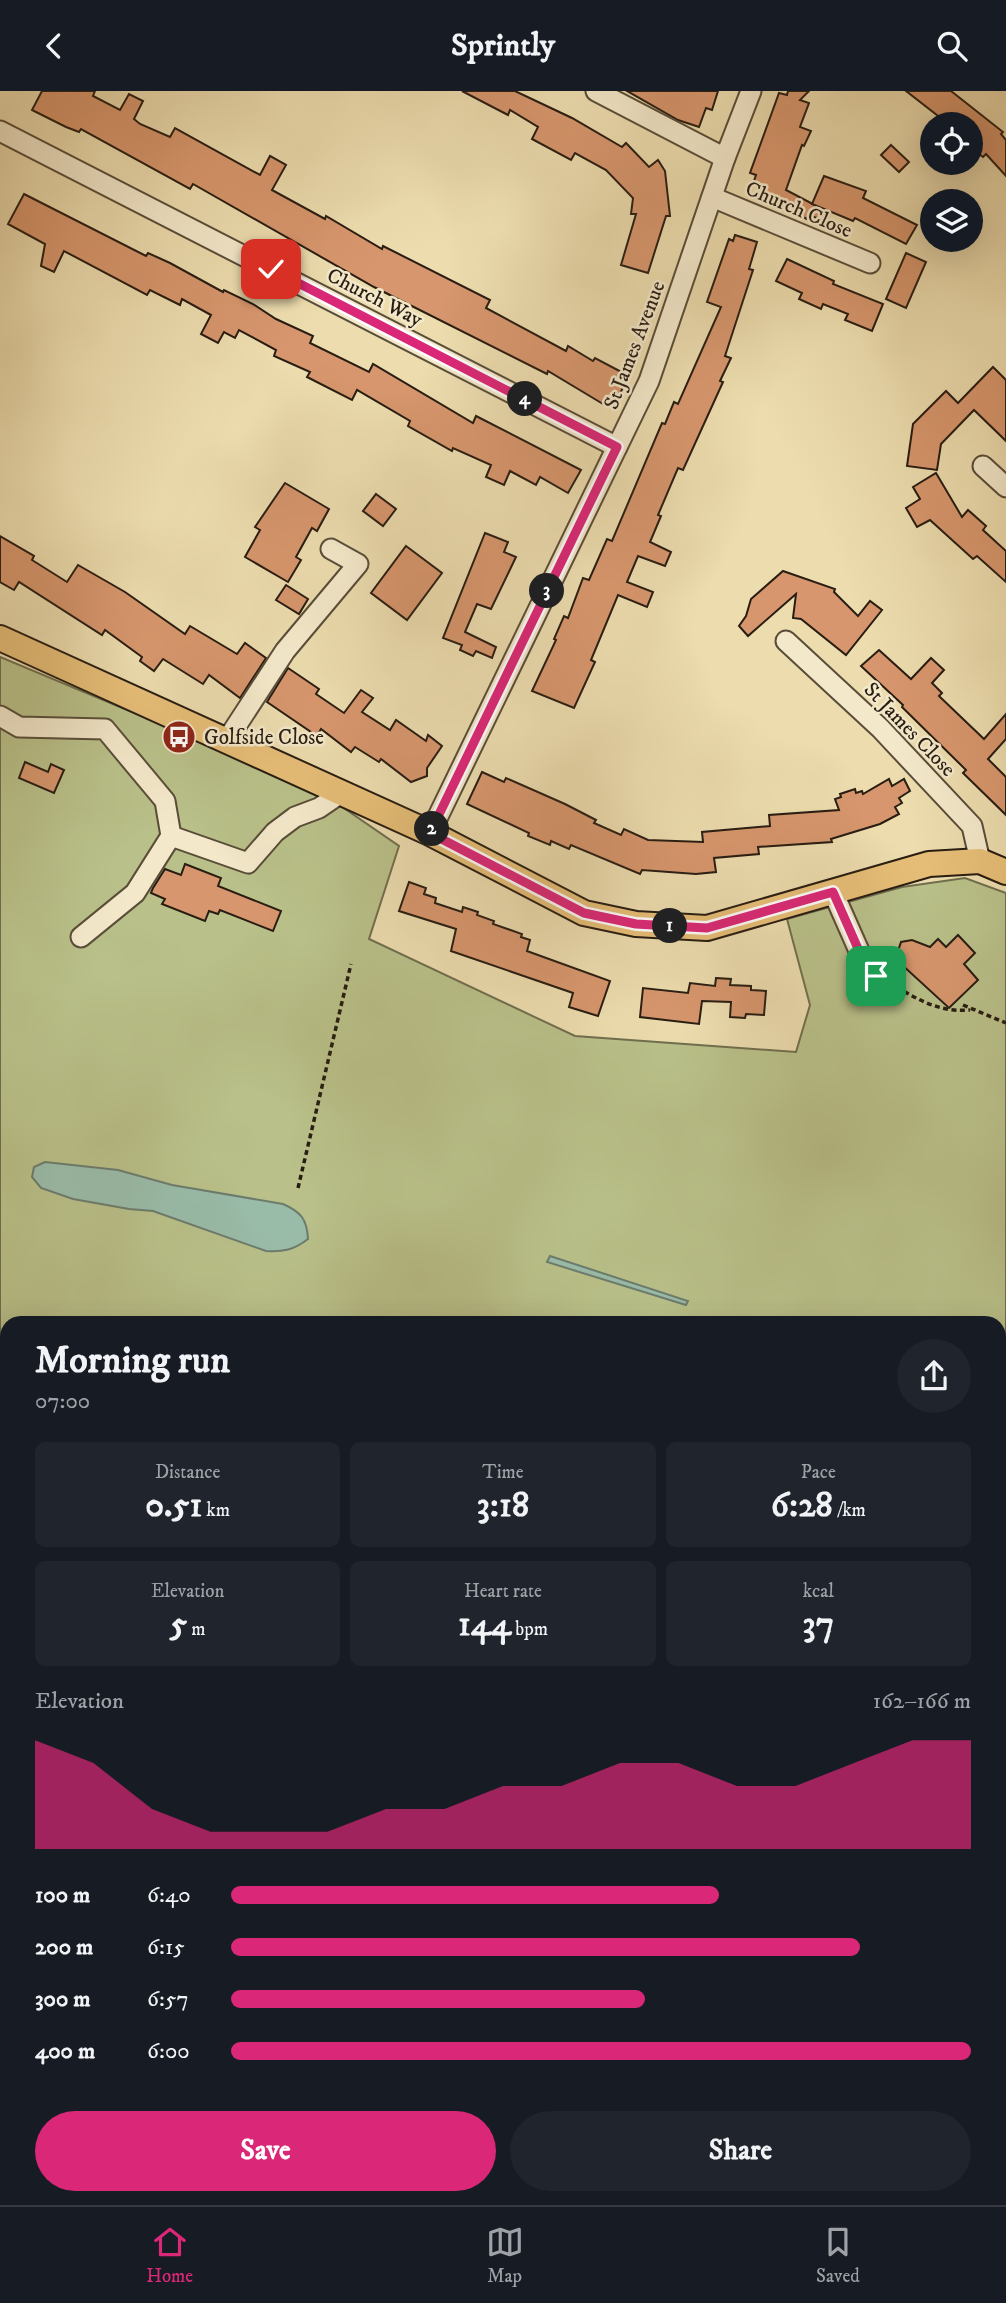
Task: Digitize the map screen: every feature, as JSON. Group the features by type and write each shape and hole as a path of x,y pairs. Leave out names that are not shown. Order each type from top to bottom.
{"main road":[{"path":"0,638 430,833 584,913 636,924 707,928 929,864 980,861 1006,873"}],"street":[{"path":"596,91 725,159"},
{"name":"St James Avenue","path":"430,833 649,381 751,91"},
{"name":"Church Way","path":"0,131 617,447"},
{"name":"Church Close","path":"712,197 870,263"},
{"path":"984,466 1006,487"},
{"path":"227,740 285,651 358,564 331,549"},
{"name":"St James Close","path":"786,641 880,728 972,826 980,861"},
{"path":"0,716 19,727 106,729 165,801 171,836 135,893 81,937"},
{"path":"171,836 248,863 275,832 295,817 319,808 341,793"},
{"path":"833,892 867,969"}],"path":[{"path":"298,1188 351,964"},
{"path":"867,969 933,1007 948,1011 970,1010"},
{"path":"963,1005 1006,1023"}],"green space":[{"path":"0,657 316,789 399,846 369,939 575,1036 796,1052 810,1005 787,919 902,887 965,878 1006,893 1006,1316 0,1316"}],"shaded area":[{"path":"45,1162 118,1170 172,1185 283,1204 302,1217 308,1239 288,1249 266,1251 153,1211 73,1199 41,1188 32,1177 34,1167"},
{"path":"550,1256 688,1301 686,1305 547,1262"}],"building":[{"path":"42,91 95,91 93,96 120,110 129,94 143,101 134,119 140,124 170,137 175,128 260,175 270,156 286,165 272,190 325,219 326,216 382,249 383,246 490,300 486,308 566,351 568,346 593,361 595,358 629,376 615,403 606,399 603,404 548,371 547,374 374,287 193,184 190,189 81,129 79,132 66,127 32,110"},
{"path":"462,91 515,91 572,118 622,147 626,143 649,167 658,160 665,171 670,216 666,216 648,273 621,265 636,214 631,214 633,198 606,170 575,153 571,160 532,139 538,127 510,110 508,115"},
{"path":"627,91 718,91 712,110 706,108 699,127 678,120"},
{"path":"788,91 809,91 800,100 809,103 800,127 811,131 804,146 802,145 786,190 830,213 826,221 808,215 807,219 794,213 795,210 756,195 760,184 754,181 756,175 750,173 779,93 787,95"},
{"path":"906,91 951,91 978,112 933,112"},
{"path":"983,116 1003,132 1001,134 1006,140 1006,176 986,154 983,157"},
{"path":"891,145 909,162 899,172 881,155"},
{"path":"824,176 866,191 863,198 917,225 906,244 855,218 853,221 812,204"},
{"path":"24,194 146,256 148,253 223,292 224,290 253,304 276,319 313,336 310,343 369,372 373,364 473,423 476,416 581,470 568,493 540,477 536,485 510,471 504,485 486,477 491,465 453,448 452,451 408,426 410,421 357,390 352,400 307,377 310,372 274,356 276,350 239,330 235,338 224,332 218,343 201,334 211,315 182,299 180,305 150,290 147,295 64,251 54,272 41,266 45,244 8,224"},
{"path":"735,235 757,242 749,269 753,270 725,356 731,358 720,381 723,382 683,470 678,468 650,542 671,552 665,566 638,556 627,582 653,592 647,607 618,595 591,660 595,662 574,708 532,691 564,616 568,618 583,578 589,580 607,539 612,541 662,423 665,424 674,402 678,404 721,307 707,302 729,239 733,241"},
{"path":"906,253 926,262 906,308 886,299"},
{"path":"787,259 834,281 833,284 883,304 872,331 845,320 848,314 823,304 821,309 799,299 802,293 776,281"},
{"path":"993,367 1006,380 1006,441 974,410 941,444 937,470 907,466 913,424 946,391 958,403"},
{"path":"936,473 962,517 968,510 986,526 983,530 1006,551 1006,582 977,556 973,559 930,520 917,527 906,508 920,499 913,487"},
{"path":"285,483 329,509 317,531 312,528 296,557 301,560 288,582 245,557 260,530 255,527"},
{"path":"376,494 396,509 383,526 363,511"},
{"path":"485,533 508,542 504,552 516,557 491,609 477,604 465,632 496,647 492,658 476,651 473,656 460,650 462,645 443,638"},
{"path":"0,536 34,556 32,560 67,582 78,565 125,592 185,634 190,626 237,654 245,643 266,658 240,698 209,675 203,684 163,659 154,671 140,661 142,657 105,630 102,635 19,582 14,590 0,582"},
{"path":"406,546 442,573 407,620 371,593"},
{"path":"783,571 835,589 834,592 858,616 870,601 882,610 846,655 801,619 793,618 796,594 748,636 739,626 746,616 751,599"},
{"path":"286,585 308,599 299,614 276,600"},
{"path":"879,650 911,679 931,658 944,670 932,683 942,693 939,696 984,739 1006,714 1006,739 988,759 1006,777 1006,815 963,773 966,770 902,707 903,705 861,666"},
{"path":"288,668 319,689 316,694 344,713 361,690 373,698 362,712 390,730 396,720 426,741 428,735 442,746 427,768 427,776 411,782 381,759 379,762 355,747 351,752 321,729 317,736 267,702"},
{"path":"25,762 48,772 51,764 64,770 54,793 19,778"},
{"path":"482,772 504,782 506,778 565,804 596,820 594,823 621,835 624,829 648,840 703,842 702,832 770,826 769,815 839,810 835,799 841,797 840,794 855,789 856,793 862,791 863,794 889,779 892,786 904,779 910,791 899,798 902,803 895,807 899,814 880,824 831,839 832,842 758,847 759,854 714,858 716,872 696,874 642,870 640,874 571,845 569,849 551,841 550,845 467,804"},
{"path":"185,864 221,878 218,886 281,911 273,931 220,910 218,914 209,911 205,921 162,904 165,899 151,893 153,888 165,869 181,875"},
{"path":"409,882 426,888 424,894 436,898 435,903 462,912 463,907 478,912 477,915 494,921 493,924 522,934 521,937 530,940 527,951 610,981 598,1016 569,1007 573,993 451,951 456,929 399,911"},
{"path":"958,935 975,953 964,964 978,980 949,1008 901,964 897,954 901,942 912,940 930,947 938,939 946,947"},
{"path":"716,978 731,979 730,985 751,986 751,990 766,991 764,1015 730,1017 731,1002 702,1001 699,1024 640,1017 643,988 688,993 690,983 715,986"}],"place":[{"name":"Golfside Close","path":"179,737"}],"route":[{"path":"271,269 617,447 430,833 584,913 636,924 707,928 833,892 867,969 876,976"}]}
